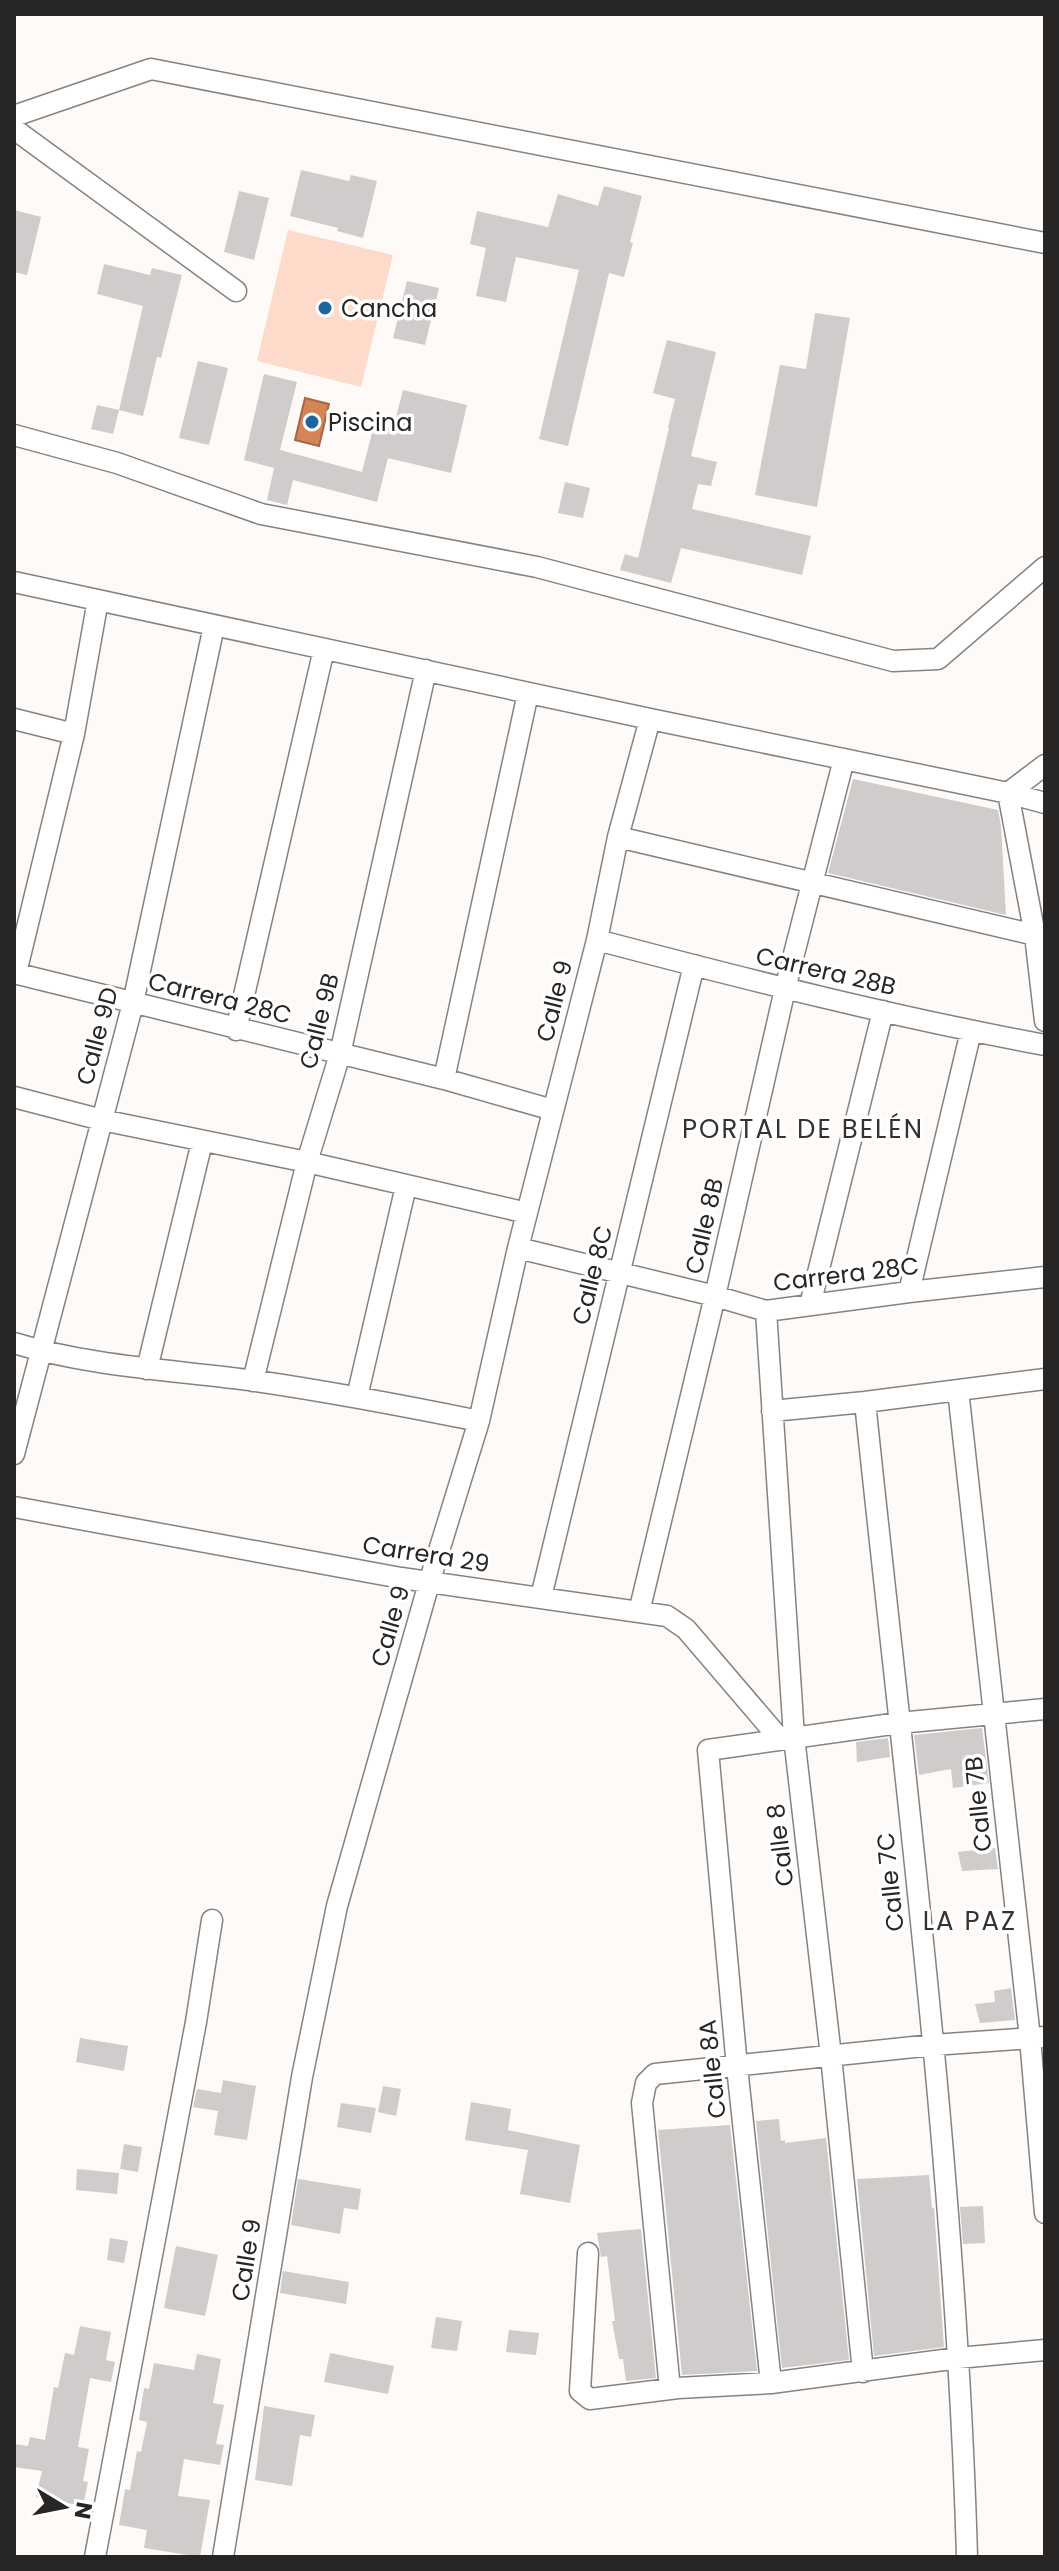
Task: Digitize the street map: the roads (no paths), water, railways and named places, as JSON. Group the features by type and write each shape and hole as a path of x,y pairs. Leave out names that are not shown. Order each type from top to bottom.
{"street":[{"path":"14,116 151,69 1045,243"},
{"path":"14,129 236,291"},
{"path":"14,435 117,463 261,514 537,567 893,661 938,659 1045,567"},
{"path":"14,582 1045,803"},
{"path":"15,973 74,734 98,600"},
{"name":"Calle 9D","path":"14,1454 133,1003 214,626"},
{"path":"236,1030 324,649"},
{"name":"Calle 9B","path":"253,1381 307,1162 340,1054 426,670"},
{"path":"444,1079 528,693"},
{"path":"14,719 74,734"},
{"name":"Calle 9","path":"223,2557 302,2077 337,1906 429,1583 479,1421 518,1248 597,940 618,837 650,719"},
{"name":"Calle 8B","path":"639,1612 785,989 844,759"},
{"path":"1008,793 1045,765"},
{"path":"1008,793 1035,935 1045,1021"},
{"path":"618,837 1035,935"},
{"name":"Carrera 28B","path":"597,940 785,989 1045,1045"},
{"name":"Calle 8C","path":"541,1597 694,965"},
{"name":"Carrera 28C","path":"15,973 444,1079 553,1110"},
{"path":"810,1305 883,1011"},
{"path":"909,1292 971,1031"},
{"path":"14,1097 102,1120 307,1162 527,1213"},
{"path":"147,1369 202,1142"},
{"path":"357,1397 406,1186"},
{"name":"Carrera 28C","path":"518,1248 766,1311 1045,1277"},
{"name":"Calle 8","path":"766,1311 787,1738 831,2056 863,2372"},
{"path":"14,1343 41,1351 147,1369 357,1397 479,1421"},
{"path":"772,1411 1045,1379"},
{"name":"Calle 7B","path":"958,1390 995,1715 1038,2038 1045,2213"},
{"name":"Calle 7C","path":"865,1402 933,2045 958,2358 967,2557"},
{"name":"Carrera 29","path":"14,1507 429,1583 667,1616 686,1629 787,1738"},
{"path":"787,1738 1045,1709"},
{"name":"Calle 8A","path":"771,2383 737,2067 708,1750 787,1738"},
{"path":"95,2557 193,2037 212,1920"},
{"path":"670,2389 642,2103 646,2083 655,2074 933,2045 1038,2038"},
{"path":"588,2253 580,2391 590,2399 670,2389 771,2383 958,2358 1045,2350"}],"place":[{"name":"Cancha","path":"325,308"},
{"name":"Piscina","path":"312,422"}],"district":[{"name":"PORTAL DE BELÉN","path":"803,1129"},
{"name":"LA PAZ","path":"970,1921"}]}
